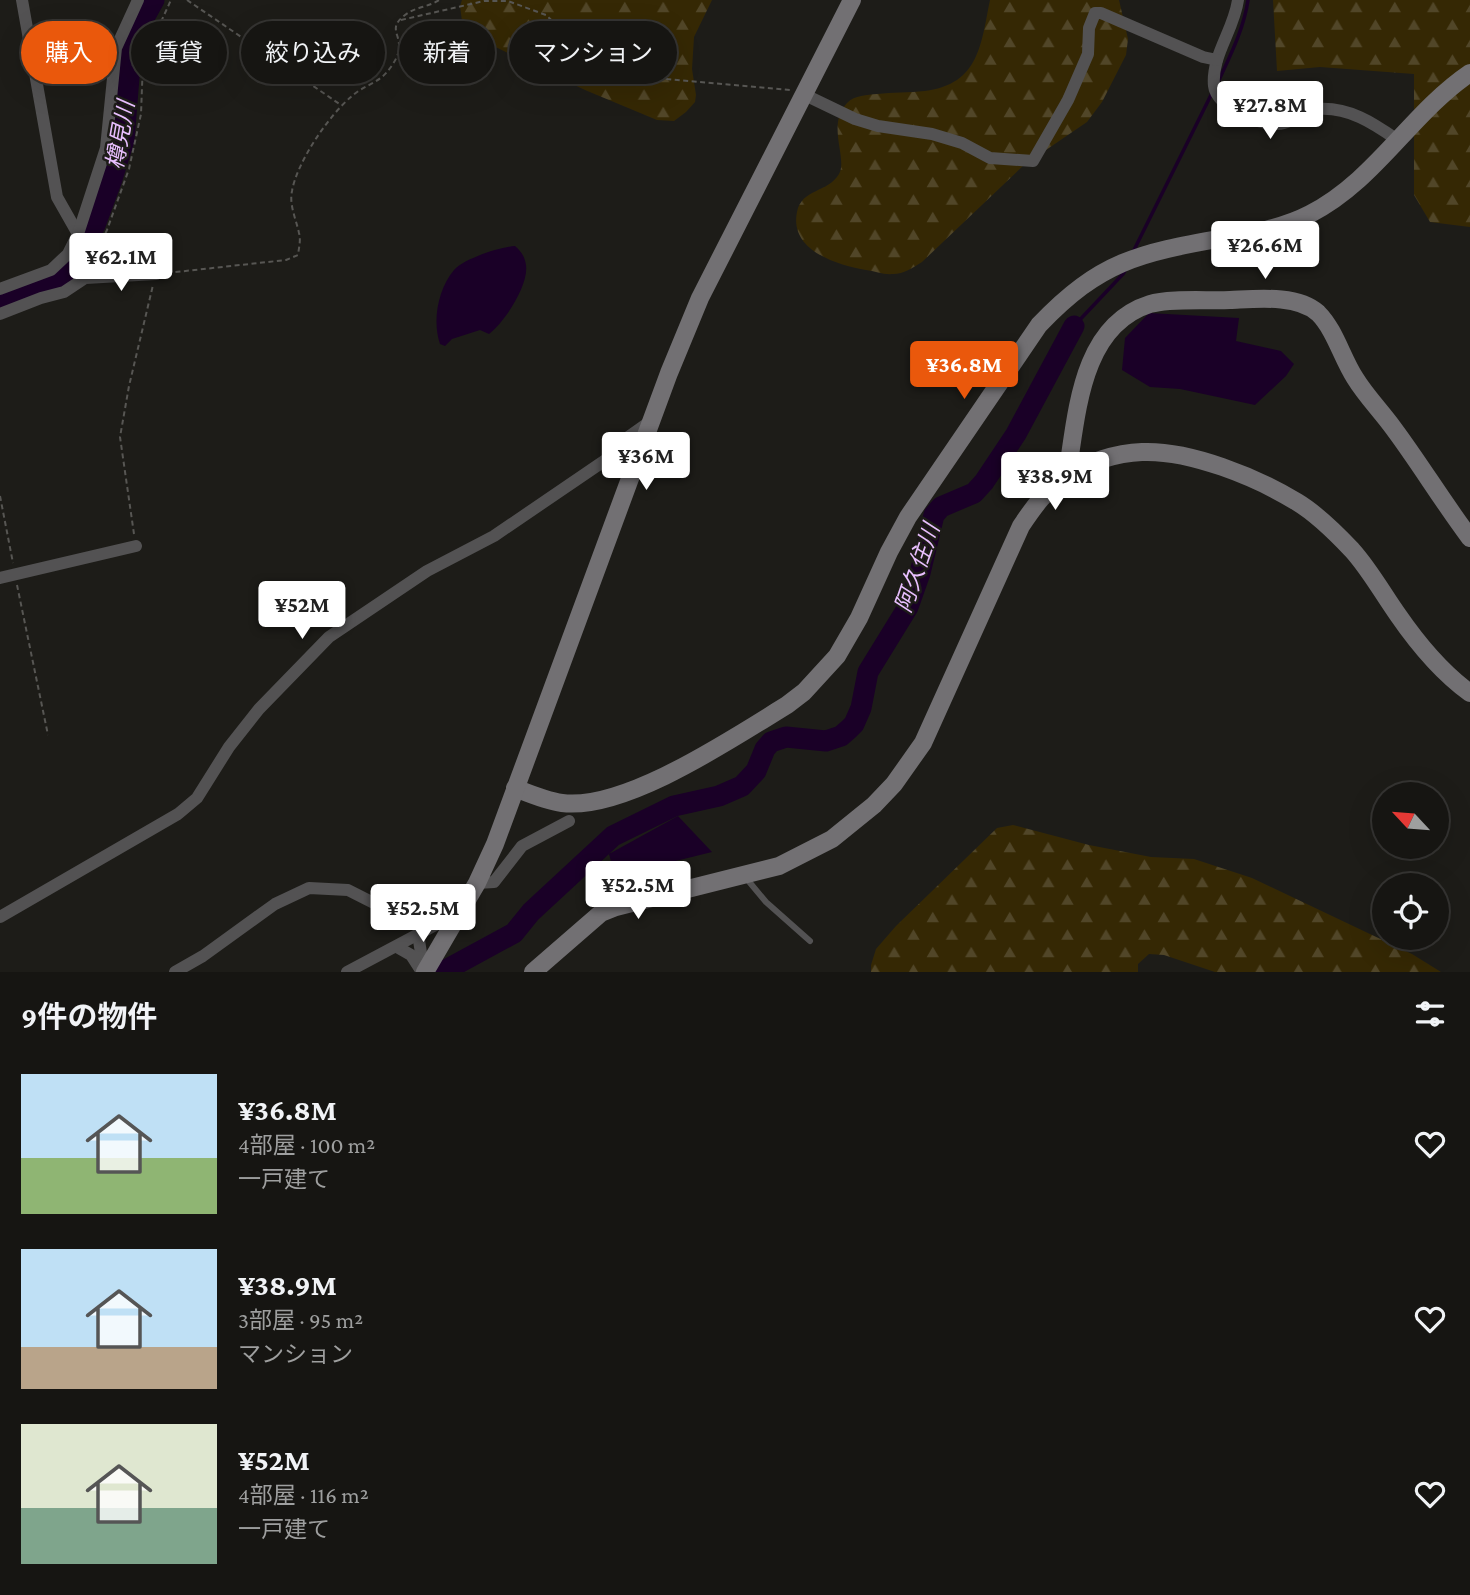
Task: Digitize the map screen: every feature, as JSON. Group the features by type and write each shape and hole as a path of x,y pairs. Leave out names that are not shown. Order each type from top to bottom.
{"street":[{"path":"22,0 57,197 78,234"},
{"path":"0,289 51,270 68,254 78,234 106,148 116,48 138,0"},
{"path":"424,972 462,911 495,844 651,420 700,298 852,0"},
{"path":"1238,0 1236,18 1217,60 1213,84 1215,94 1234,110 1260,123 1283,124 1317,109 1330,110 1363,117 1396,139"},
{"path":"803,94 855,119 878,126 932,134 962,144 990,158 1033,161 1068,100 1088,54 1089,28 1095,13 1101,13 1203,57 1217,60"},
{"path":"515,789 562,803 615,797 662,776 787,705 804,692 837,656 850,636 908,517 1040,325 1058,306 1097,275 1147,253 1274,228 1308,215 1354,186 1396,139 1455,83 1470,73"},
{"path":"0,314 64,292 85,278 156,274"},
{"path":"1067,475 1081,390 1107,332 1120,318 1153,303 1287,301 1317,312 1355,378 1470,538"},
{"path":"0,917 178,814 197,798 229,747 259,709 329,637 427,571 516,522 607,459 626,438 651,420"},
{"path":"533,972 601,913 779,866 832,839 874,805 912,761 937,716 1021,526 1045,494 1067,475 1101,460 1140,452 1170,454 1233,472 1264,484 1298,503 1322,521 1354,552 1422,648 1470,693"},
{"path":"0,578 136,546"},
{"path":"477,883 494,883 522,846 569,821"},
{"path":"174,972 203,956 275,904 309,888 348,890 422,931"},
{"path":"347,972 462,911"},
{"path":"422,931 424,972"},
{"path":"397,947 411,955 424,972"}],"lane":[{"path":"745,876 766,902 810,941"}],"path":[{"path":"85,278 107,230 129,169 141,114 143,61 171,0"},
{"path":"187,0 342,106"},
{"path":"136,546 120,437 129,386 156,274 286,260 298,254 300,237 291,193 298,172 317,138 342,106 390,70 400,48 395,27 400,20 405,14 439,0"},
{"path":"400,20 484,1 508,1 546,15 572,41 587,66 597,73 786,88 803,94"},
{"path":"0,496 48,735"}],"green space":[{"path":"462,0 712,0 694,37 692,69 695,102 674,121 657,120 573,84 677,84 677,21 509,21 509,53 495,47 495,21 462,21"},
{"path":"990,0 1119,0 1128,39 1126,55 1102,102 1087,122 1024,165 922,262 904,272 890,274 855,268 818,254 800,237 797,212 804,199 828,185 839,174 841,159 838,121 847,103 865,95 925,91 957,80 975,59"},
{"path":"1273,0 1470,0 1470,227 1430,222 1414,195 1414,74 1320,67 1277,71"},
{"path":"1013,825 1089,845 1151,857 1194,859 1252,878 1372,935 1372,950 1404,950 1441,972 1215,972 1164,955 1149,954 1138,964 1138,972 871,972 876,949 896,926 997,828"}],"shaded area":[{"path":"515,246 525,259 526,273 520,293 502,321 489,334 480,330 452,339 445,346 440,344 438,306 444,286 454,270 482,254"},
{"path":"1149,313 1239,318 1236,341 1281,351 1294,364 1286,376 1255,405 1180,389 1150,387 1122,370 1125,338"},
{"path":"678,816 712,852 615,876 609,854"}],"waterway":[{"name":"樽見川","path":"0,301 65,279 75,265 95,225 124,140 131,52 139,27 154,0"},
{"name":"阿久住川","path":"1219,80 1240,31 1248,0"},
{"name":"阿久住川","path":"1133,252 1212,93"},
{"name":"阿久住川","path":"1074,326 1126,269"},
{"name":"阿久住川","path":"444,971 514,933 531,912 613,836 674,806 719,796 742,786 756,771 765,749 771,742 786,737 826,741 841,736 854,724 861,708 868,672 908,607 920,573 934,515 941,507 974,493 984,482 1016,434 1074,326"}]}
